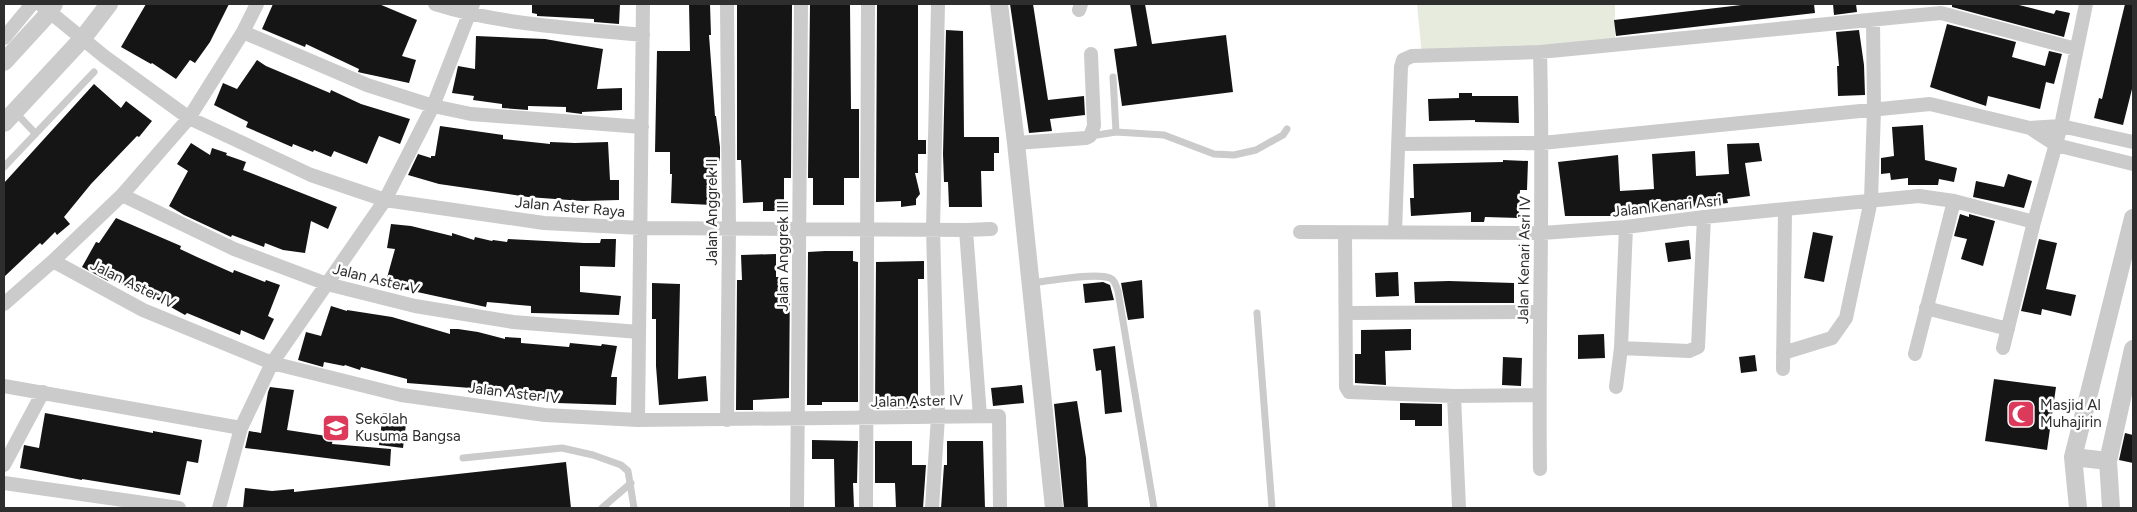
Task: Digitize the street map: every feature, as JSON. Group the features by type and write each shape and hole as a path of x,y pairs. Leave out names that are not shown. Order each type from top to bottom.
{"street":[{"path":"4,38 32,4"},
{"path":"10,118 83,38 108,4"},
{"path":"4,304 53,261 122,195 189,118 243,32 257,4"},
{"path":"435,4 471,9 516,22 643,35"},
{"path":"638,420 643,4"},
{"name":"Jalan Anggrek II","path":"727,4 729,229 727,420"},
{"name":"Jalan Anggrek III","path":"797,508 801,4"},
{"path":"866,508 868,4"},
{"path":"932,508 938,417 933,229 938,4"},
{"path":"999,4 1016,143 1029,284 1054,508"},
{"path":"2003,348 2034,222 2061,126 2086,4"},
{"path":"4,62 47,7"},
{"name":"Jalan Aster Raya","path":"47,7 83,38 189,118 311,175 385,200 544,223 641,228 799,230 991,229"},
{"path":"219,508 241,428 272,363 385,200 433,106 471,9"},
{"path":"1394,232 1401,67 1403,60 1412,56 1540,52 1941,13 2076,49"},
{"path":"1783,353 1832,338 1846,318 1871,200 1874,110 1873,20"},
{"path":"243,32 367,85 433,106 471,114 642,127"},
{"name":"Jalan Kenari Asri IV","path":"1540,52 1542,143 1542,233 1538,312 1540,469"},
{"path":"1016,143 1086,138 1090,136 1094,126 1091,54"},
{"path":"1398,144 1542,143 1930,104 2030,128 2061,126 2133,142"},
{"path":"2030,128 2056,145 2133,164"},
{"name":"Jalan Aster V","path":"122,195 234,249 327,284 415,306 513,322 639,332"},
{"name":"Jalan Kenari Asri","path":"1300,232 1542,233 1626,228 1704,217 1919,196 1954,201 2034,222"},
{"path":"1914,354 1954,201"},
{"path":"1783,369 1785,210"},
{"path":"1621,348 1689,351 1698,347 1704,217"},
{"path":"2078,508 2073,457 2133,218"},
{"path":"1616,386 1621,348 1626,228"},
{"path":"966,230 980,416"},
{"path":"1346,232 1346,387 1349,392 1454,396 1539,395"},
{"name":"Jalan Aster IV","path":"53,261 143,310 272,363 401,395 545,415 638,420 999,416 1000,508"},
{"path":"1926,308 2008,329"},
{"path":"1346,313 1538,312"},
{"path":"2111,508 2108,461 2133,349"},
{"path":"4,386 241,428"},
{"path":"4,465 43,392"},
{"path":"1454,396 1459,508"},
{"path":"2073,457 2108,461"},
{"path":"4,483 179,508"}],"lane":[{"path":"4,167 94,72"},
{"path":"1113,77 1116,132"},
{"path":"10,118 35,133"},
{"path":"1090,136 1116,132 1164,135 1214,154 1234,155 1256,150 1283,135 1287,129"},
{"path":"1029,284 1090,277 1110,278 1114,281 1119,299 1154,508"},
{"path":"1257,313 1272,508"},
{"path":"464,458 562,448 593,455 621,465 628,471 634,508"},
{"path":"602,508 631,483"}],"shaded area":[{"path":"1417,4 1615,4 1615,45 1422,56"}],"building":[{"path":"146,4 229,4 210,42 195,63 190,60 176,79 152,63 121,47"},
{"path":"273,4 379,4 417,20 402,56 416,60 409,83 358,72 359,69 306,44 305,47 262,29"},
{"path":"532,4 620,4 619,24 594,22 594,19 537,16 537,14 532,13"},
{"path":"689,4 710,4 711,35 709,35 715,116 720,147 720,161 713,161 712,205 671,203 672,174 670,174 670,152 655,152 657,51 690,51"},
{"path":"737,4 792,4 791,178 784,178 784,211 763,211 763,202 743,203 741,160 737,160"},
{"path":"810,4 850,4 851,109 859,109 859,178 844,178 844,205 813,205 813,178 808,178"},
{"path":"877,4 918,4 918,140 926,140 926,154 918,154 918,173 915,173 920,194 916,199 916,205 901,207 901,201 876,202"},
{"path":"1010,4 1033,4 1048,100 1084,96 1085,115 1050,119 1052,131 1029,133"},
{"path":"1130,4 1145,4 1152,44 1226,35 1233,92 1122,106 1114,49 1137,46"},
{"path":"1750,4 1814,4 1815,13 1616,36 1614,20"},
{"path":"1833,4 1856,4 1857,12 1834,15"},
{"path":"1952,4 2015,4 2054,14 2056,10 2070,13 2064,37 1952,7"},
{"path":"2125,4 2133,4 2133,85 2123,125 2094,118 2099,98 2102,99"},
{"path":"1947,24 2016,42 2012,57 2045,66 2049,51 2062,54 2054,84 2046,82 2040,109 1988,96 1986,106 1930,87"},
{"path":"946,30 963,31 964,137 999,137 999,153 994,153 994,171 981,171 982,207 949,207 948,182 944,182 943,154"},
{"path":"1859,30 1864,65 1865,95 1838,96 1837,66 1839,66 1836,32"},
{"path":"476,36 545,39 603,49 597,89 622,88 622,110 582,112 582,114 566,112 566,107 528,106 528,110 502,108 502,104 473,100 474,96 452,93 458,66 475,69"},
{"path":"257,60 266,66 330,93 331,90 361,104 410,119 400,144 379,136 367,164 334,151 331,157 293,144 292,147 246,127 248,122 214,105 223,83 237,89"},
{"path":"94,84 121,108 126,101 152,121 139,137 137,136 91,184 64,217 70,224 57,235 55,232 42,245 40,243 4,277 4,183"},
{"path":"1459,93 1472,93 1472,96 1518,96 1519,123 1475,122 1475,120 1429,121 1428,99 1459,98"},
{"path":"1923,125 1925,160 1957,168 1954,182 1939,179 1938,185 1908,185 1908,178 1891,180 1890,173 1881,174 1881,158 1894,156 1892,127"},
{"path":"440,126 503,135 503,139 550,144 550,142 608,142 610,180 619,180 619,200 583,201 528,197 439,184 408,175 418,154 431,158 431,156 435,156"},
{"path":"191,143 210,155 212,148 227,153 226,155 246,162 243,170 337,207 328,229 311,221 305,253 283,250 265,243 264,247 232,235 231,237 169,206 188,171 177,164"},
{"path":"1759,143 1762,161 1745,163 1750,196 1727,199 1728,203 1625,216 1565,216 1558,162 1618,155 1620,191 1654,189 1652,154 1695,151 1696,176 1729,174 1727,144"},
{"path":"1503,160 1528,161 1527,190 1520,190 1519,218 1485,217 1484,222 1471,222 1471,212 1411,216 1410,198 1414,198 1413,164 1503,162"},
{"path":"2008,174 2032,181 2024,208 1973,197 1976,181 2004,187"},
{"path":"1960,214 1969,217 1969,214 1995,221 1983,266 1961,259 1967,239 1954,236"},
{"path":"116,218 181,246 180,249 233,273 234,270 265,282 266,280 280,285 268,316 274,319 264,340 241,330 240,335 187,313 185,315 151,296 150,298 110,279 108,281 82,267 96,242 99,243"},
{"path":"391,224 411,226 452,236 452,233 474,240 475,237 507,242 508,239 600,243 601,239 616,239 615,267 580,266 580,292 621,296 619,315 531,313 531,306 487,302 486,307 385,285 395,249 387,248"},
{"path":"1813,232 1833,236 1824,282 1804,278"},
{"path":"2039,239 2057,243 2046,289 2076,295 2071,316 2042,309 2041,315 2021,311"},
{"path":"1689,240 1691,259 1668,262 1665,243"},
{"path":"853,251 853,261 858,262 858,402 822,402 822,405 807,405 808,252"},
{"path":"776,254 776,277 790,277 789,398 753,400 753,410 736,410 737,280 742,280 741,255"},
{"path":"924,261 924,279 918,279 918,408 875,409 876,262"},
{"path":"1398,272 1399,296 1376,297 1375,273"},
{"path":"1142,280 1144,318 1128,320 1121,283"},
{"path":"1103,282 1110,285 1114,300 1085,303 1083,284"},
{"path":"1414,282 1514,283 1514,303 1415,303"},
{"path":"652,283 680,284 678,379 706,376 708,401 659,405 656,366 656,319 652,319"},
{"path":"331,306 347,311 392,317 450,334 450,329 458,329 505,339 505,337 521,338 521,343 569,347 570,343 617,346 611,377 617,377 616,405 557,403 557,401 496,390 407,383 407,379 361,367 360,370 345,365 324,362 323,367 298,360 306,332 321,336"},
{"path":"1411,329 1411,350 1385,351 1386,385 1355,383 1355,354 1361,354 1361,330"},
{"path":"1604,334 1605,358 1578,359 1578,335"},
{"path":"1115,346 1122,412 1105,414 1101,370 1096,371 1093,349"},
{"path":"1755,355 1757,371 1741,373 1739,357"},
{"path":"1503,357 1522,358 1521,386 1502,385"},
{"name":"Masjid Al Muhajirin","path":"1994,379 2056,387 2047,450 1985,441"},
{"path":"1022,385 1024,403 993,406 991,388"},
{"path":"270,387 294,390 287,430 333,437 332,444 391,449 390,466 245,448 249,431 261,433"},
{"path":"1077,401 1086,458 1088,508 1064,508 1054,404"},
{"path":"1400,403 1442,404 1442,426 1415,426 1415,420 1400,420"},
{"path":"45,413 202,440 198,463 187,461 180,495 82,480 20,468 24,445 39,448"},
{"path":"383,413 407,416 403,448 379,445"},
{"path":"2125,433 2133,435 2133,463 2119,460"},
{"path":"812,440 858,441 857,483 853,483 854,508 835,508 834,459 812,459"},
{"path":"875,441 912,441 912,465 926,465 923,508 896,508 895,483 875,483"},
{"path":"947,441 983,441 985,508 941,508 944,465 947,465"},
{"path":"566,462 571,508 243,508 245,488 272,491 294,489 294,492"}],"place":[{"name":"Masjid Al Muhajirin","path":"2021,414"},
{"name":"Sekolah Kusuma Bangsa","path":"336,428"}]}
